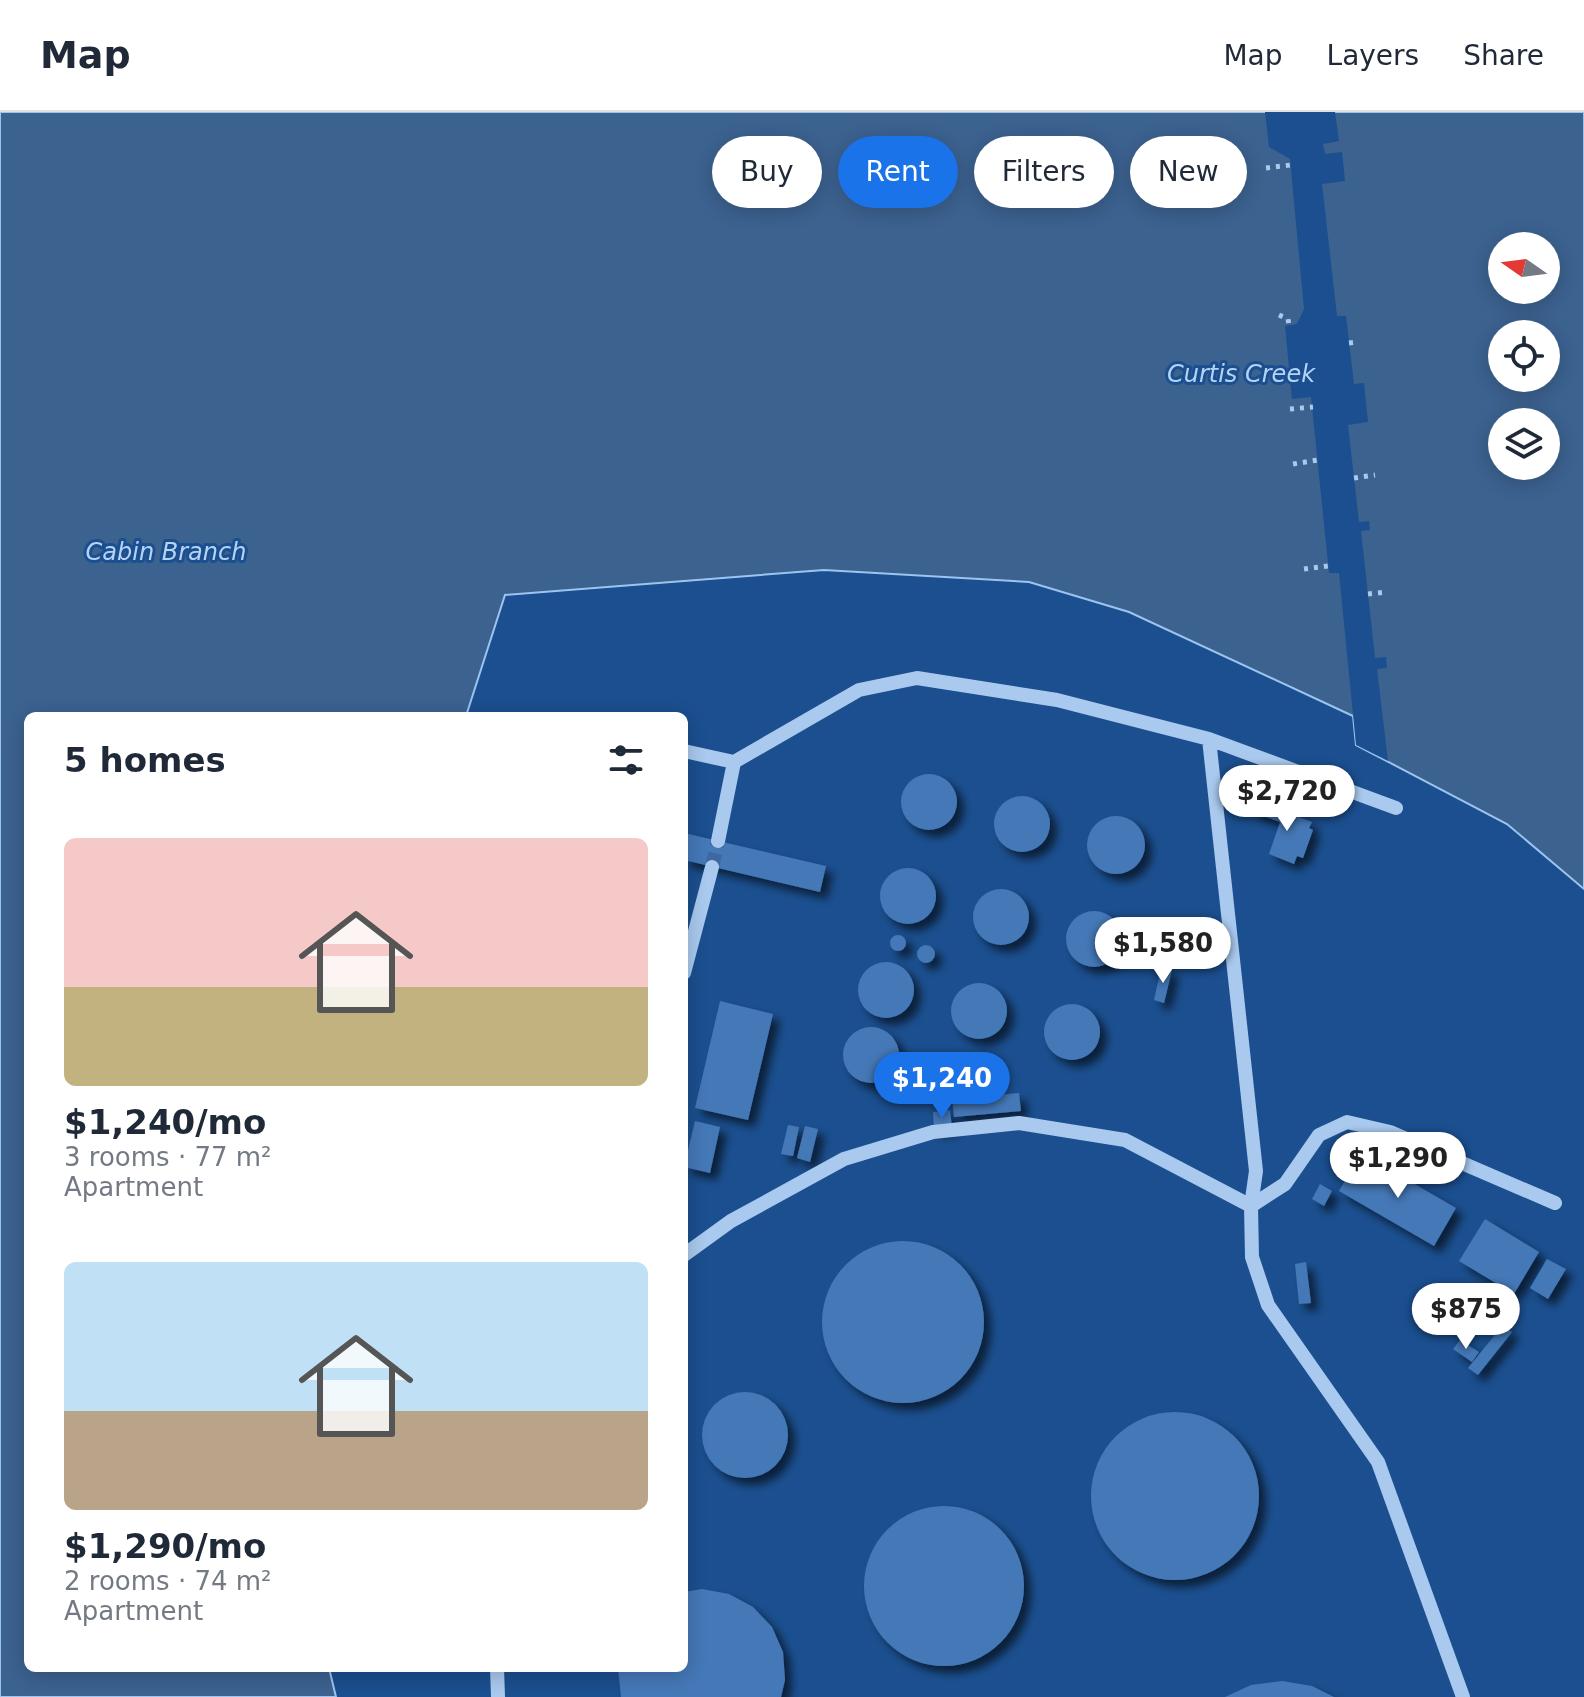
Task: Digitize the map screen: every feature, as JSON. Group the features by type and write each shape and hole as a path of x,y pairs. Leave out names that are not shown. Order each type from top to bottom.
{"lane":[{"path":"688,752 734,762 859,690 917,678 1057,700 1209,739 1396,808"},
{"path":"1209,739 1256,1171 1251,1206 1252,1257 1268,1305 1378,1462 1463,1697"},
{"path":"718,841 734,762"},
{"path":"688,958 712,867"},
{"path":"1251,1206 1285,1184 1319,1135 1347,1122 1390,1132 1555,1203"},
{"path":"688,1252 731,1221 844,1159 933,1132 1019,1123 1125,1140 1251,1206"},
{"path":"497,1672 498,1697"}],"path":[{"path":"1266,168 1291,165"},
{"path":"1279,315 1288,319 1289,325"},
{"path":"1349,343 1358,342"},
{"path":"1290,409 1313,407"},
{"path":"1293,464 1318,460"},
{"path":"1354,478 1375,475"},
{"path":"1304,569 1328,566"},
{"path":"1368,594 1387,592"}],"water":[{"name":"Curtis Creek","path":"0,112 1584,112 1584,889 1507,824 1356,745 1353,716 1129,612 1029,582 824,570 505,595 467,712 24,712 24,1672 330,1672 336,1697 0,1697"}],"pier":[{"path":"1265,112 1335,112 1339,141 1323,144 1325,154 1342,152 1345,181 1322,184 1337,316 1346,316 1354,384 1364,383 1368,422 1348,425 1359,522 1369,521 1370,530 1361,531 1375,658 1386,657 1387,668 1377,669 1388,761 1356,745 1339,573 1329,573 1311,397 1292,399 1285,326 1297,324 1304,309 1290,159 1269,147"}],"building":[{"path":"929,774 949,782 957,802 949,822 929,830 909,822 901,802 909,782"},
{"path":"1022,796 1042,804 1050,824 1042,844 1022,852 1002,844 994,824 1002,804"},
{"path":"1256,801 1312,822 1309,828 1313,830 1303,858 1297,856 1294,864 1269,854 1280,822 1252,812"},
{"path":"1116,816 1136,825 1145,845 1136,865 1116,874 1096,865 1087,845 1096,825"},
{"path":"688,834 826,866 820,892 688,861"},
{"path":"908,868 928,876 936,896 928,916 908,924 888,916 880,896 888,876"},
{"path":"1001,889 1021,897 1029,917 1021,937 1001,945 981,937 973,917 981,897"},
{"path":"1094,911 1114,919 1122,939 1114,959 1094,967 1074,959 1066,939 1074,919"},
{"path":"898,935 906,943 898,951 890,943"},
{"path":"926,945 935,954 926,963 917,954"},
{"path":"886,962 906,970 914,990 906,1010 886,1018 866,1010 858,990 866,970"},
{"path":"1161,968 1172,970 1164,1003 1154,1000"},
{"path":"979,983 999,991 1007,1011 999,1031 979,1039 959,1031 951,1011 959,991"},
{"path":"720,1001 773,1014 748,1120 695,1108"},
{"path":"1072,1004 1092,1012 1100,1032 1092,1052 1072,1060 1052,1052 1044,1032 1052,1012"},
{"path":"871,1027 891,1035 899,1055 891,1075 871,1083 851,1075 843,1055 851,1035"},
{"path":"1019,1093 1021,1111 954,1117 952,1099"},
{"path":"950,1110 952,1128 934,1130 933,1112"},
{"path":"695,1121 720,1127 710,1173 688,1168 688,1150"},
{"path":"788,1125 799,1127 793,1156 781,1154"},
{"path":"805,1126 818,1129 810,1162 797,1158"},
{"path":"1361,1153 1456,1208 1434,1246 1339,1191"},
{"path":"1320,1184 1332,1191 1324,1206 1312,1199"},
{"path":"1485,1219 1539,1252 1514,1294 1459,1261"},
{"path":"903,1241 934,1247 960,1265 978,1291 984,1322 978,1353 960,1379 934,1397 903,1403 872,1397 846,1379 828,1353 822,1322 828,1291 846,1265 872,1247"},
{"path":"1547,1259 1566,1269 1548,1299 1530,1288"},
{"path":"1306,1262 1311,1303 1299,1304 1295,1264"},
{"path":"1503,1325 1512,1332 1478,1375 1468,1368"},
{"path":"1460,1340 1479,1352 1472,1362 1453,1349"},
{"path":"737,1392 753,1392 776,1404 785,1418 788,1435 785,1452 776,1466 753,1478 737,1478 721,1471 709,1459 702,1443 702,1427 709,1411 721,1399"},
{"path":"1175,1412 1207,1418 1235,1436 1253,1464 1259,1496 1253,1528 1235,1556 1207,1574 1175,1580 1143,1574 1115,1556 1097,1528 1091,1496 1097,1464 1115,1436 1143,1418"},
{"path":"944,1506 975,1512 1001,1529 1018,1555 1024,1586 1018,1617 1001,1643 975,1660 944,1666 913,1660 887,1643 870,1617 864,1586 870,1555 887,1529 913,1512"},
{"path":"702,1589 729,1594 753,1607 772,1627 783,1652 785,1680 781,1697 621,1697 618,1672 688,1672 688,1591"},
{"path":"1282,1681 1312,1686 1334,1697 1225,1697 1251,1685"}],"tunnel":[{"path":"712,867 718,841"}],"water label":[{"name":"Cabin Branch","path":"166,552"}]}
